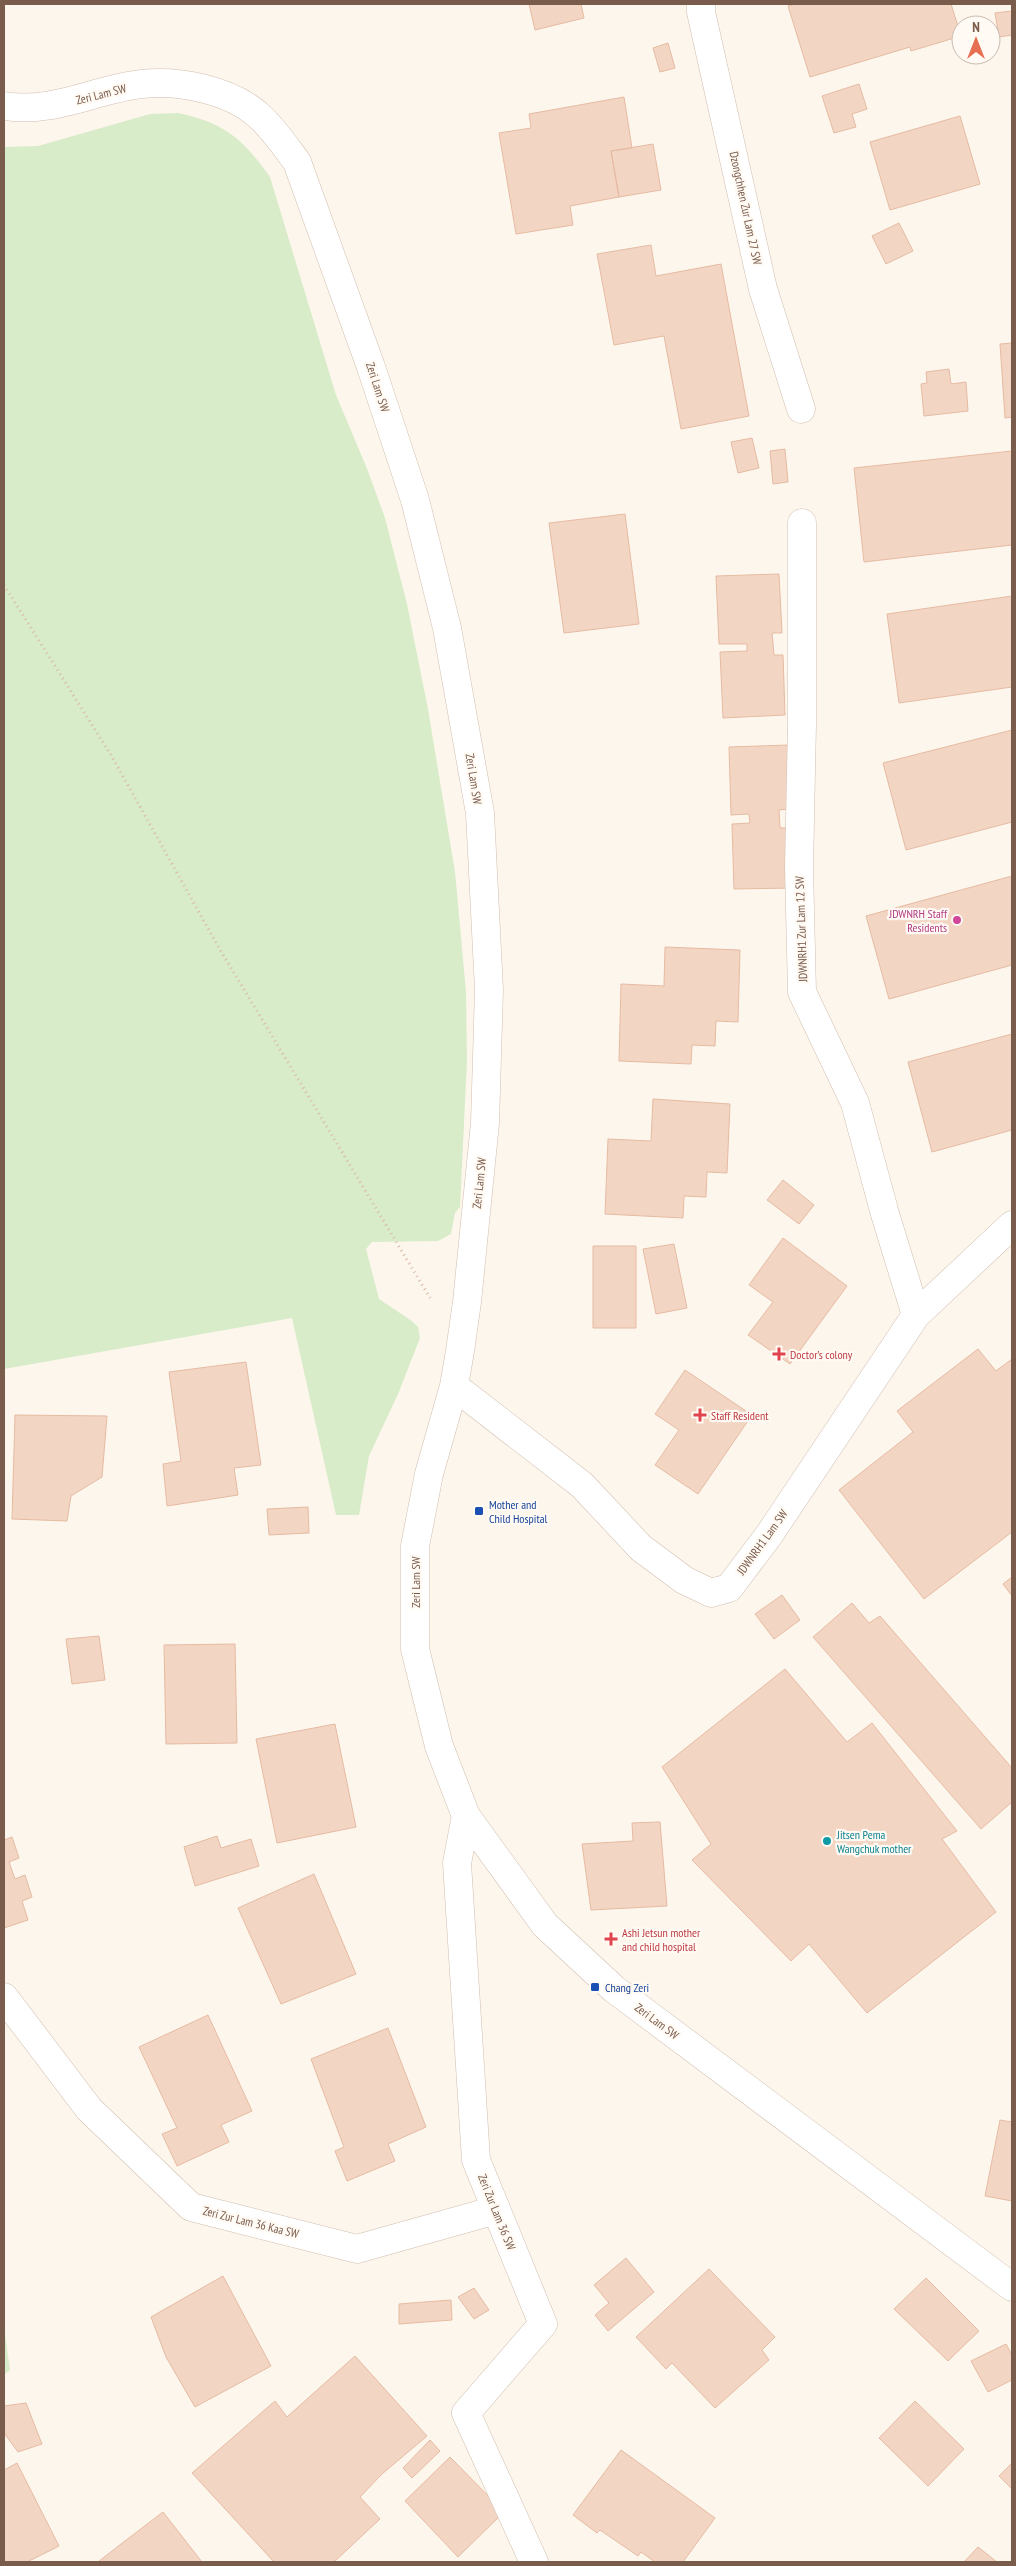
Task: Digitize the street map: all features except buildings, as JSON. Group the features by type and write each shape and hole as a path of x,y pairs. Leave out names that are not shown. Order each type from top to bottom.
{"street":[{"name":"Dzongchhen Zur Lam 27 SW","path":"701,4 701,12 763,289 801,409"},
{"name":"Zeri Lam SW","path":"4,106 52,106 142,84 171,85 198,89 232,98 257,114 279,137 296,162 371,367 415,500 447,628 480,813 490,990 485,1123 467,1302 454,1386 429,1474 415,1546 415,1649 439,1746 466,1816 545,1925 614,1989 1012,2287"},
{"name":"JDWNRH1 Zur Lam 12 SW","path":"802,523 802,724 799,868 802,992 855,1103 884,1214 916,1315"},
{"name":"JDWNRH1 Lam SW","path":"454,1386 582,1485 641,1548 684,1580 711,1593 729,1588 769,1535 916,1315 1012,1225"},
{"name":"Zeri Zur Lam 36 SW","path":"466,1816 457,1863 476,2160 543,2324 466,2413 534,2562"},
{"name":"Zeri Zur Lam 36 Kaa SW","path":"4,1997 89,2109 191,2207 357,2249 496,2210"}],"path":[{"path":"4,585 111,756 219,948 430,1299"}],"green space":[{"path":"178,113 208,122 232,134 251,152 270,177 336,395 368,471 385,518 407,604 428,709 455,872 466,992 467,1061 460,1207 455,1213 451,1234 438,1241 372,1242 366,1249 379,1299 412,1321 418,1327 420,1338 398,1394 369,1456 359,1515 336,1515 292,1318 4,1369 4,147 38,146 150,114"},
{"path":"4,2327 10,2370 4,2375"}],"place":[{"name":"JDWNRH Staff Residents","path":"957,920"},
{"name":"Doctor’s colony","path":"779,1354"},
{"name":"Staff Resident","path":"700,1415"},
{"name":"Mother and Child Hospital","path":"479,1511"},
{"name":"Jitsen Pema Wangchuk mother","path":"827,1841"},
{"name":"Ashi Jetsun mother and child hospital","path":"611,1939"},
{"name":"Chang Zeri","path":"595,1987"}]}
